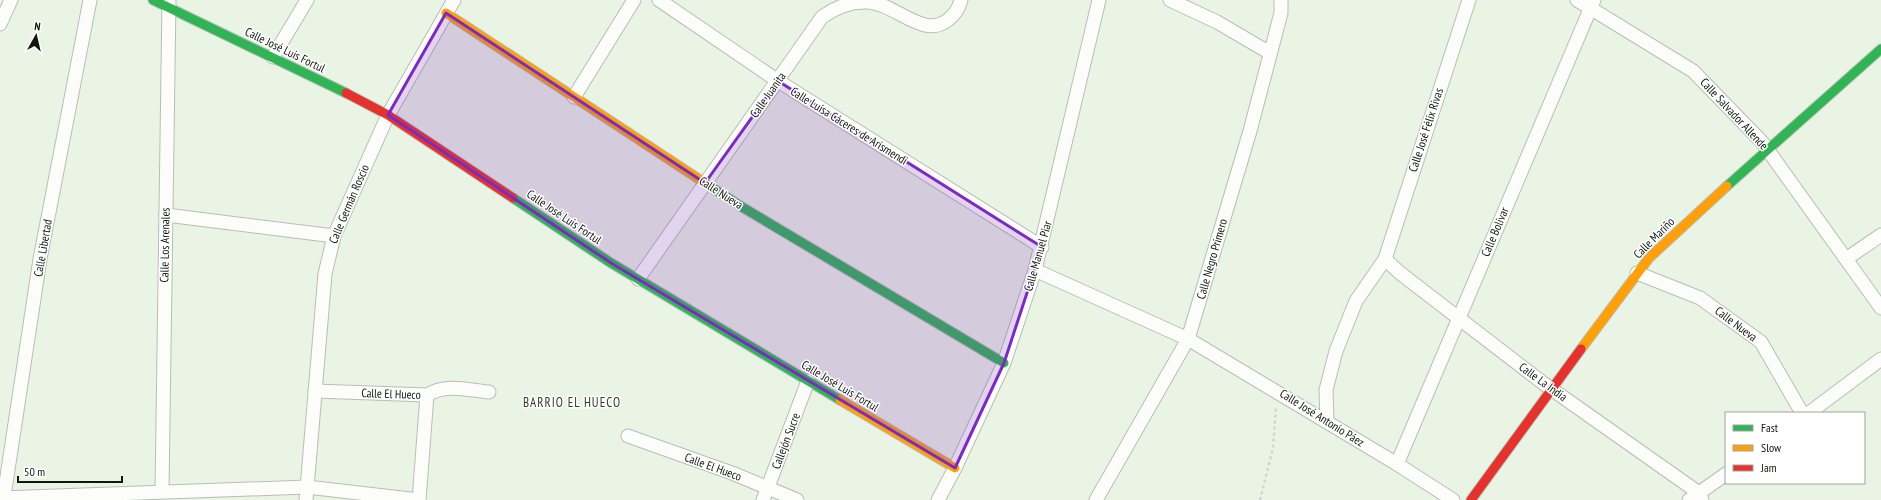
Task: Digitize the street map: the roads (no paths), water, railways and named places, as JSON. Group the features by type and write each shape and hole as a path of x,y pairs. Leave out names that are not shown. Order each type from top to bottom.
{"street":[{"path":"0,24 11,0"},
{"name":"Calle Libertad","path":"2,497 40,259 90,0"},
{"name":"Calle José Luis Fortul","path":"153,0 169,4 388,115 638,279 955,468"},
{"path":"273,57 307,0"},
{"name":"Calle Germán Roscio","path":"307,494 325,274 334,236 388,115 454,0"},
{"path":"574,97 634,0"},
{"name":"Calle Luisa Cáceres de Arismendi","path":"659,0 778,82 1042,247"},
{"name":"Calle Juanita","path":"638,279 778,82 822,17 839,7 849,4 868,2 886,6 924,25 931,26 944,23 956,14 961,0"},
{"name":"Calle Manuel Piar","path":"938,500 955,468 1004,363 1035,270 1042,247 1100,0"},
{"path":"1170,0 1217,22 1270,53"},
{"name":"Calle Negro Primero","path":"1096,500 1188,339 1250,131 1281,13 1281,0"},
{"name":"Calle José Félix Rivas","path":"1327,422 1326,390 1336,351 1356,301 1385,259 1469,0"},
{"name":"Calle Salvador Allende","path":"1577,0 1592,4 1693,71 1768,149 1881,308"},
{"name":"Calle Los Arenales","path":"162,491 169,4"},
{"name":"Calle Bolívar","path":"1398,464 1592,4"},
{"name":"Calle Nueva","path":"446,13 742,207 1004,363"},
{"name":"Calle Mariño","path":"1471,500 1648,258 1881,49"},
{"path":"166,215 334,236"},
{"path":"1846,259 1881,235"},
{"name":"Calle La India","path":"1385,259 1551,389 1697,498"},
{"path":"1035,270 1188,339"},
{"name":"Calle Nueva","path":"1637,273 1700,298 1761,342 1801,412"},
{"name":"Calle José Antonio Páez","path":"1188,339 1278,391 1398,464 1453,500"},
{"path":"1810,412 1881,359"},
{"name":"Callejón Sucre","path":"763,500 808,381"},
{"name":"Calle El Hueco","path":"315,391 427,395 436,389 447,387 489,392"},
{"path":"2,497 162,491 307,494 419,500 427,395"},
{"name":"Calle El Hueco","path":"628,436 768,487 797,500"},
{"path":"1697,498 1725,475"}],"district":[{"name":"BARRIO EL HUECO","path":"572,402"}]}
